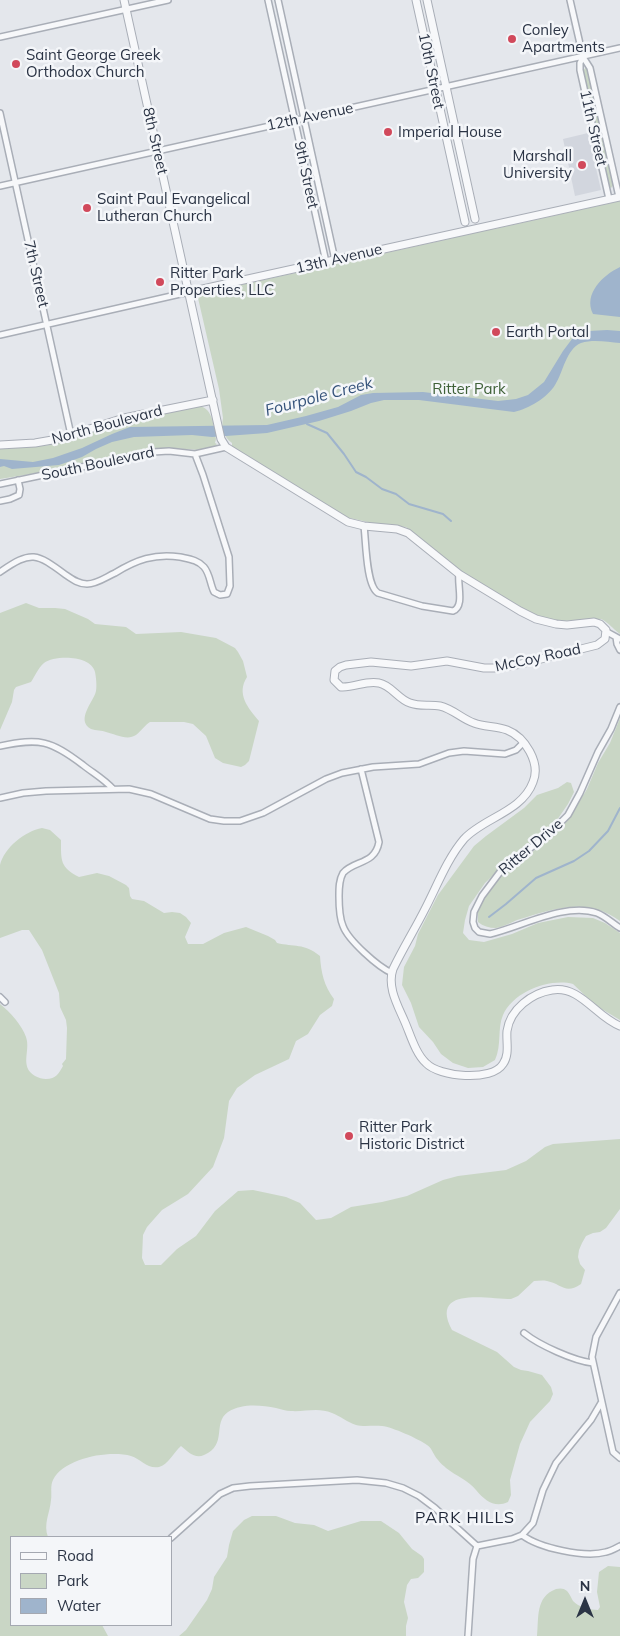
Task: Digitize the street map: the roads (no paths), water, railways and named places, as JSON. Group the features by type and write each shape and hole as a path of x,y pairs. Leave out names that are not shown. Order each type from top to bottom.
{"street":[{"name":"8th Street","path":"124,0 213,400"},
{"path":"0,37 168,0"},
{"name":"9th Street","path":"268,0 326,262"},
{"name":"9th Street","path":"278,0 335,260"},
{"name":"10th Street","path":"416,0 466,226"},
{"name":"10th Street","path":"427,0 477,227"},
{"name":"11th Street","path":"570,0 583,57 590,68 619,197"},
{"name":"12th Avenue","path":"0,186 620,48"},
{"name":"11th Street","path":"583,57 580,70 609,199"},
{"name":"7th Street","path":"0,113 71,435"},
{"name":"13th Avenue","path":"0,335 335,260 466,226 477,227 619,197"},
{"path":"213,400 224,445"},
{"name":"North Boulevard","path":"0,445 47,441 124,418 213,400"},
{"name":"South Boulevard","path":"0,484 153,452 169,451 195,454 224,445"},
{"name":"McCoy Road","path":"224,445 353,524 397,529 408,533 459,574 536,619 561,625 598,623 603,625 606,632 605,639 597,645 505,667 484,668 447,661 411,666 371,662 340,667 334,674 335,682 342,686 367,682 382,684 408,702 418,705 444,707 475,724 506,729 524,743 531,754 536,768 532,786 525,795 513,806 472,832 460,844 392,973"},
{"path":"0,572 24,557 34,556 46,561 78,583 88,584 101,580 144,558 160,555 190,559 200,564 207,571 214,592 220,595 227,594 230,586 229,557 195,454"},
{"path":"0,501 19,495 18,480"},
{"path":"364,526 369,576 372,588 378,593 422,606 455,611 459,606 459,574"},
{"path":"606,632 618,638 617,644 620,650"},
{"name":"Ritter Drive","path":"620,707 568,815 552,832 512,861 496,876 474,912 472,920 479,932 490,934 564,912 581,910 599,914 620,928"},
{"path":"0,746 23,741 50,744 73,757 102,778 113,789"},
{"path":"0,798 33,792 129,789 144,792 210,819 240,821 263,813 326,778 361,769 419,764 464,750 505,754 516,750 524,743"},
{"path":"361,769 379,842 377,850 372,856 347,870 341,878 339,910 342,924 346,932 375,963 392,973 394,995 417,1050 426,1064 439,1070 476,1076 495,1072 500,1068 506,1057 507,1031 512,1016 522,1004 544,992 559,990 572,992 607,1020 620,1026"},
{"path":"0,997 4,1002"},
{"path":"620,1293 596,1337 592,1352 601,1403 613,1452 620,1458"},
{"path":"524,1333 542,1345 581,1361 593,1363"},
{"path":"477,1546 512,1539 522,1535 533,1522 543,1490 556,1463 591,1420 601,1403"},
{"path":"172,1537 214,1498 233,1488 365,1480 394,1485 419,1496 477,1546"},
{"path":"522,1535 533,1542 547,1547 585,1553 606,1552 620,1546"},
{"path":"468,1636 473,1559 477,1546"}],"water":[{"path":"620,267 620,317 593,314 591,299 596,286 607,275"},
{"path":"589,331 620,331 620,343 590,341 576,346 568,356 552,390 537,402 514,412 419,400 384,400 319,421 267,433 212,437 192,435 134,437 112,442 82,457 59,465 12,469 4,466 0,467 0,459 33,462 53,458 82,448 130,427 267,425 338,407 361,395 373,393 423,392 498,401 516,399 528,395 544,382 575,335"}],"waterway":[{"path":"307,424 327,433 356,472 382,489 396,494 409,504 443,514 451,521"},
{"path":"489,917 536,878 574,861 589,851 608,831 620,808"}],"place":[{"name":"Conley Apartments","path":"512,39"},
{"name":"Saint George Greek Orthodox Church","path":"16,64"},
{"name":"Imperial House","path":"388,132"},
{"name":"Marshall University","path":"582,165"},
{"name":"Saint Paul Evangelical Lutheran Church","path":"87,208"},
{"name":"Ritter Park Properties, LLC","path":"160,282"},
{"name":"Earth Portal","path":"496,332"},
{"name":"Ritter Park Historic District","path":"349,1136"}],"district":[{"name":"PARK HILLS","path":"465,1518"}],"park label":[{"name":"Ritter Park","path":"469,389"}],"water label":[{"name":"Fourpole Creek","path":"319,397"}]}
